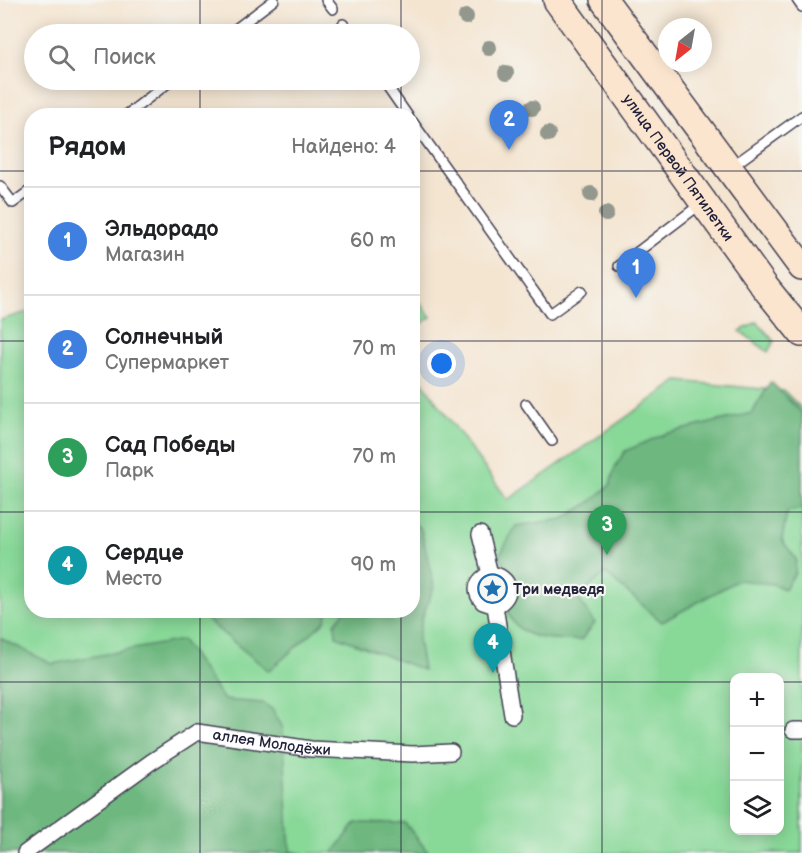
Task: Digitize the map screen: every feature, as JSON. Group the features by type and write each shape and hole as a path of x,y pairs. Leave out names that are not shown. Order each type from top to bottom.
{"main road":[{"name":"улица Первой Пятилетки","path":"557,0 764,286 802,333"},
{"path":"604,0 802,267"}],"street":[{"path":"480,534 490,574"},
{"path":"490,574 505,580 508,590 505,600 495,606 483,602 477,594 478,584 482,578 490,574"},
{"path":"495,606 512,715"},
{"name":"аллея Молодёжи","path":"25,853 151,762 197,732 311,749 403,753 451,752"}],"lane":[{"path":"242,24 274,0"},
{"path":"326,0 333,9"},
{"path":"797,0 802,7"},
{"path":"135,108 159,90"},
{"path":"390,90 402,108"},
{"path":"730,168 802,116"},
{"path":"420,133 550,314 582,291"},
{"path":"0,186 13,203 24,195"},
{"path":"619,267 704,202"},
{"path":"526,404 552,441"}],"green space":[{"path":"420,303 431,317 420,325"},
{"path":"24,313 24,618 420,618 420,379 508,500 678,381 784,391 802,409 802,853 0,853 0,320"},
{"path":"757,322 774,341 768,352 740,331"},
{"path":"771,382 802,413 802,509 787,512 782,540 796,559 795,573 785,589 772,584 738,580 662,622 605,573 578,598 595,623 581,640 555,639 528,634 514,623 505,606 512,582 500,554 516,526 563,519 589,503 610,485 615,467 625,451 665,434 752,413"},
{"path":"421,529 434,586 422,618 418,639 423,670 336,636 335,623 339,618 420,618"},
{"path":"205,618 326,618 269,671"},
{"path":"0,638 52,664 182,640 224,700 263,703 273,710 283,728 290,851 300,853 0,853"},
{"path":"356,823 405,823 429,853 333,853"}],"place":[{"name":"Солнечный","path":"509,150"},
{"name":"Эльдорадо","path":"636,298"},
{"name":"Сад Победы","path":"607,555"},
{"name":"Три медведя","path":"492,589"},
{"name":"Сердце","path":"493,673"}]}
